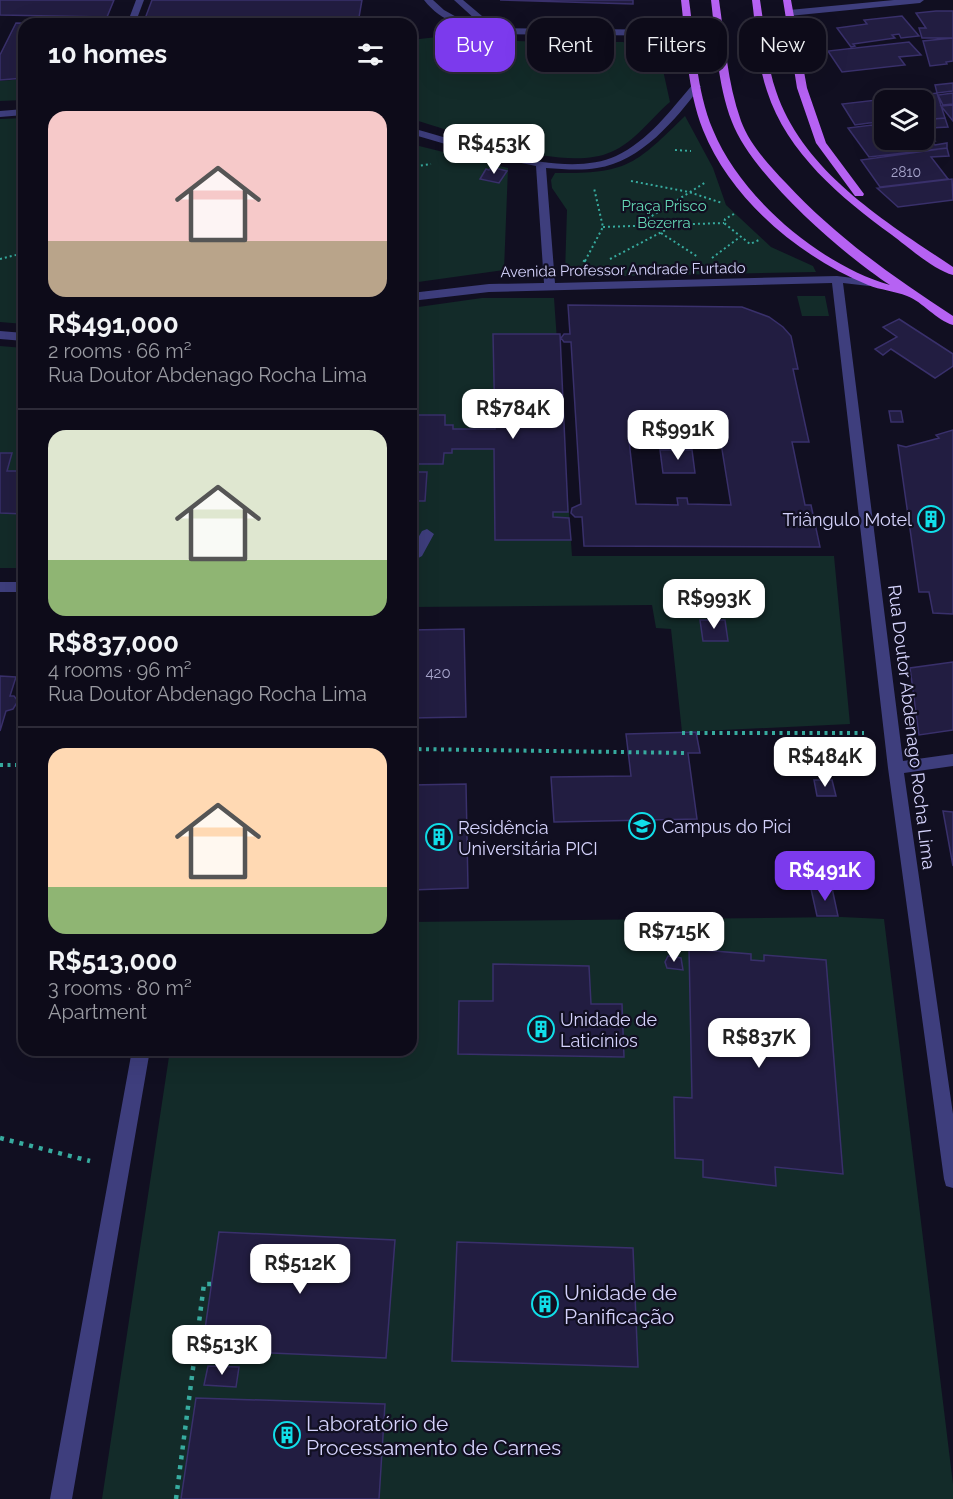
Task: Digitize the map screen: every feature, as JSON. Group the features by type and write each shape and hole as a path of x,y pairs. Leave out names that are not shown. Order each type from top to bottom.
{"main road":[{"path":"685,0 687,18"},
{"path":"715,0 726,88 737,123 749,145 768,170 809,214 884,276 953,321"},
{"path":"756,0 775,102 803,149 820,169 877,218 953,271"},
{"path":"786,0 802,88 821,143 877,218"},
{"path":"694,72 710,133 735,178 760,207 836,273"},
{"path":"869,283 911,294"}],"street":[{"path":"133,18 140,0"},
{"path":"428,0 434,8 474,28 527,33"},
{"path":"458,0 479,18 504,26 527,26"},
{"path":"789,13 920,0"},
{"path":"417,132 542,165 591,166 619,158 650,138 696,86"},
{"path":"0,114 18,112"},
{"path":"542,165 550,287"},
{"name":"Avenida Professor Andrade Furtado","path":"417,296 489,288 836,273 869,283"},
{"name":"Rua Doutor Abdenago Rocha Lima","path":"836,273 896,768 953,1179"},
{"path":"0,335 18,336"},
{"path":"417,552 427,534"},
{"path":"0,587 18,587"},
{"path":"896,768 953,760"},
{"path":"61,1499 140,1056"}],"path":[{"path":"674,150 695,152"},
{"path":"638,225 715,177"},
{"path":"623,180 689,192 726,205"},
{"path":"581,267 603,226 593,183"},
{"path":"723,223 735,213"},
{"path":"603,226 723,223 750,244 763,238"},
{"path":"604,262 676,225"},
{"path":"661,233 706,262"},
{"path":"0,259 18,254"},
{"path":"682,732 805,735 892,732"},
{"path":"417,749 688,753"},
{"path":"0,765 18,765"},
{"path":"0,1138 119,1170"},
{"path":"176,1499 183,1466 204,1284 212,1284"}],"green space":[{"path":"435,37 435,72 515,72 515,41 527,41 527,72 614,72 614,42 623,42 626,43 626,72 663,72 670,102 620,148 590,157 566,158 540,155 417,121 417,39"},
{"path":"18,80 18,100 0,101 0,81"},
{"name":"Praça Prisco Bezerra","path":"685,116 713,168 726,205 771,247 813,266 816,272 575,277 565,273 567,210 552,188 551,180 555,173 599,171 628,163 654,146"},
{"path":"18,118 18,324 0,322 0,119"},
{"path":"417,145 508,168 504,270 417,282"},
{"path":"797,296 825,296 829,316 802,316"},
{"path":"482,298 554,298 572,556 834,556 850,724 682,732 671,629 656,628 652,605 417,607 417,307"},
{"path":"0,346 18,348 18,568 0,568"},
{"path":"841,917 884,919 953,1499 102,1499 169,1056 417,1056 417,922"}],"building":[{"path":"0,0 114,0 107,17 0,15"},
{"path":"152,0 362,0 359,18 145,18"},
{"path":"500,0 633,0 633,4"},
{"path":"953,11 953,38 922,38 919,28 926,28 916,13"},
{"path":"902,16 919,36 901,38 899,34 892,35 895,38 853,44 855,46 851,47 837,28 867,24 864,20"},
{"path":"18,23 18,78 0,80 0,55"},
{"path":"953,38 953,61 930,66 923,41"},
{"path":"909,42 921,55 899,57 905,65 842,72 828,51"},
{"path":"953,83 953,91 937,93 935,85"},
{"path":"934,93 937,93 945,118 934,119"},
{"path":"953,93 953,104 943,105 938,95"},
{"path":"874,100 874,123 855,125 842,104"},
{"path":"953,105 953,121 941,106"},
{"path":"945,118 948,127 934,128 934,119"},
{"path":"872,125 874,150 930,150 869,157 848,128"},
{"path":"947,143 947,148 934,150 934,144"},
{"path":"947,148 949,156 931,157 948,179 880,187 861,160 934,150"},
{"path":"491,167 507,171 499,183 480,179 486,169 489,170"},
{"path":"952,179 953,200 898,207 877,188"},
{"path":"568,305 742,307 769,317 783,327 791,336 798,369 793,369 809,442 792,442 805,505 811,505 820,547 584,546 582,517 575,517 571,513 572,508 581,504 571,342 564,342 561,338 564,334 570,334","holes":["628,431 719,431 731,505 688,504 687,498 677,498 678,505 636,504"]},
{"path":"899,319 953,354 953,366 935,378 891,349 883,355 875,349 897,337 883,327"},
{"path":"493,334 560,334 568,512 553,512 553,517 569,518 571,540 495,540 494,449 452,449 452,453 444,453 443,464 418,464 417,472 417,415 445,415 445,425 453,425 453,429 495,429"},
{"path":"889,411 901,411 903,422 891,422"},
{"name":"Triângulo Motel","path":"953,430 953,614 933,613 929,592 919,592 898,445 906,447 939,438 936,435"},
{"path":"660,450 692,450 695,473 663,473"},
{"path":"0,453 12,453 7,471 18,471 18,514 0,513"},
{"path":"417,472 427,472 425,501 417,501"},
{"path":"700,620 725,620 728,641 703,641"},
{"path":"464,629 466,717 417,718 417,630"},
{"path":"953,662 953,730 919,735 910,668"},
{"path":"0,676 16,677 10,696 14,696 18,701 13,709 6,711 0,731"},
{"path":"696,732 700,753 688,753 697,819 554,822 551,777 631,776 626,734"},
{"path":"814,780 832,780 836,796 817,796"},
{"name":"Residência Universitária PICI","path":"466,784 468,888 417,890 417,785"},
{"path":"943,811 953,812 953,866"},
{"path":"832,888 838,916 817,916 811,889"},
{"path":"689,949 751,954 751,960 764,961 764,955 826,960 843,1174 775,1167 776,1186 703,1177 703,1160 675,1158 674,1097 692,1098"},
{"path":"668,956 681,958 683,970 667,968 665,962"},
{"name":"Unidade de Laticínios","path":"493,964 589,966 591,1004 622,1004 624,1057 458,1054 459,1001 493,1001"},
{"path":"219,1232 395,1240 386,1358 202,1350"},
{"name":"Unidade de Panificação","path":"457,1242 633,1248 638,1367 452,1361"},
{"path":"208,1366 239,1367 236,1387 204,1385"},
{"name":"Laboratório de Processamento de Carnes","path":"196,1398 385,1404 379,1499 181,1499"}],"place":[{"name":"Triângulo Motel","path":"931,519"},
{"name":"Campus do Pici","path":"642,826"},
{"name":"Residência Universitária PICI","path":"439,837"},
{"name":"Unidade de Laticínios","path":"541,1029"},
{"name":"Unidade de Panificação","path":"545,1304"},
{"name":"Laboratório de Processamento de Carnes","path":"287,1435"}]}
